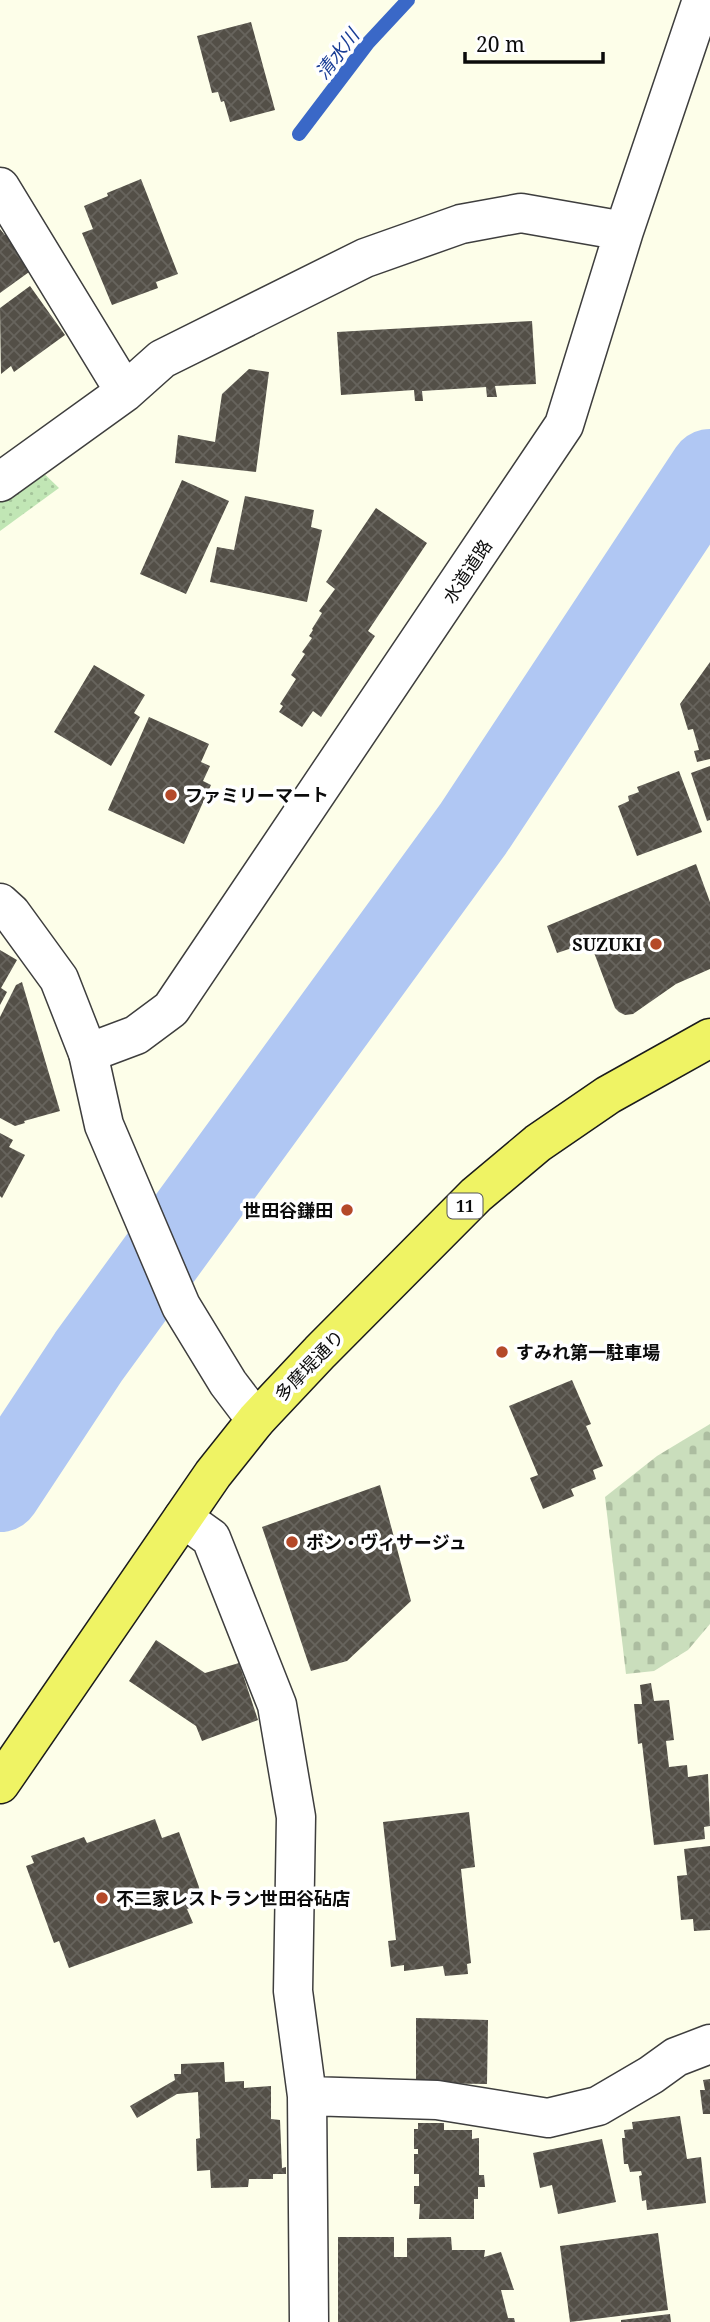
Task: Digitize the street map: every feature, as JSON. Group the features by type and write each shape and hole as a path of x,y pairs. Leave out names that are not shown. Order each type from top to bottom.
{"main road":[{"name":"多摩堤通り","path":"0,1784 213,1475 256,1420 320,1352 476,1195 527,1151 608,1095 710,1038"}],"street":[{"name":"水道道路","path":"89,1053 136,1035 171,1009 564,425 624,231 702,0"},
{"path":"0,187 125,392"},
{"path":"0,482 125,392 162,359 365,258 461,224 522,213 624,231"},
{"path":"0,903 11,913 59,979 89,1053 104,1125 181,1306 228,1383 256,1420"},
{"path":"183,1518 211,1538 277,1704 296,1817 293,1991 307,2096 309,2322"},
{"path":"307,2096 437,2100 548,2118 598,2106 676,2057 710,2043"}],"green space":[{"path":"31,461 59,488 0,531 0,482"},
{"path":"710,1424 710,1624 688,1650 654,1671 626,1674 605,1497 657,1456"}],"building":[{"path":"251,22 275,110 230,122 224,101 221,102 218,92 212,93 197,36"},
{"path":"141,179 178,274 156,282 158,288 112,305 82,233 93,229 84,206"},
{"path":"0,229 5,235 9,232 36,267 0,293"},
{"path":"30,286 65,335 14,372 11,366 1,374 0,308"},
{"path":"532,321 536,384 495,386 497,397 487,397 486,387 422,391 423,401 415,401 414,390 341,395 337,332"},
{"path":"249,369 269,372 256,472 175,463 178,435 215,442 222,394"},
{"path":"182,480 229,501 186,594 140,574"},
{"path":"245,496 314,510 311,527 322,530 307,602 210,582 217,547 234,550"},
{"path":"376,508 427,543 368,631 375,636 321,717 313,711 302,727 279,712 283,706 280,704 296,679 291,675 312,638 309,636 322,613 319,611 335,589 326,582"},
{"path":"710,662 710,759 697,762 694,751 699,750 693,729 688,730 680,704"},
{"path":"94,665 145,695 134,713 140,717 111,766 54,732"},
{"path":"149,717 209,744 201,762 210,766 203,781 211,785 184,844 108,810"},
{"path":"710,766 710,820 707,821 691,773"},
{"path":"679,771 702,832 637,856 618,806 629,801 628,796 639,792 637,787"},
{"path":"696,864 710,902 710,969 676,984 633,1014 625,1015 615,1008 590,942 557,953 547,926"},
{"path":"0,950 17,960 1,988 7,992 0,1005"},
{"path":"22,982 60,1111 15,1126 0,1118 0,1017 16,985"},
{"path":"0,1133 13,1140 9,1147 25,1155 2,1198 0,1196"},
{"path":"572,1380 591,1424 586,1426 603,1466 593,1470 596,1479 571,1489 574,1496 543,1509 530,1478 538,1475 509,1406"},
{"path":"380,1485 411,1601 347,1661 311,1671 262,1527"},
{"path":"156,1640 205,1673 239,1663 258,1720 202,1741 196,1726 129,1681"},
{"path":"651,1683 654,1701 669,1700 674,1740 666,1741 669,1767 687,1765 688,1777 708,1774 710,1826 704,1827 705,1839 654,1845 642,1743 638,1744 634,1704 642,1704 640,1685"},
{"path":"469,1812 475,1867 461,1869 471,1963 467,1964 468,1974 445,1976 443,1966 404,1971 404,1965 391,1967 388,1941 396,1940 383,1822"},
{"path":"155,1819 162,1838 179,1832 199,1887 201,1904 187,1909 193,1923 69,1968 59,1941 54,1943 26,1866 34,1863 31,1856 84,1837 87,1843"},
{"path":"710,1846 710,1930 694,1931 693,1919 681,1920 677,1876 687,1875 684,1849"},
{"path":"416,2018 488,2020 487,2084 416,2083"},
{"path":"224,2062 225,2082 244,2081 244,2088 271,2086 271,2119 280,2120 282,2168 286,2167 286,2174 273,2174 273,2179 249,2179 248,2187 211,2188 210,2170 197,2171 196,2139 200,2138 198,2092 177,2094 137,2118 130,2106 175,2080 174,2074 181,2074 181,2064"},
{"path":"710,2079 710,2114 703,2114 700,2090 705,2090 703,2080"},
{"path":"680,2116 687,2159 701,2157 706,2203 647,2210 646,2200 642,2201 639,2176 642,2175 641,2171 630,2172 628,2164 624,2164 624,2130 633,2129 632,2122"},
{"path":"418,2123 444,2123 444,2130 472,2130 472,2139 479,2138 479,2175 484,2175 485,2187 478,2187 478,2199 474,2199 474,2219 419,2219 420,2204 414,2204 414,2186 419,2186 419,2174 414,2174 414,2154 418,2154 418,2149 414,2149 414,2129 418,2129"},
{"path":"602,2139 616,2202 558,2214 552,2185 540,2188 533,2153"},
{"path":"658,2233 668,2310 570,2322 560,2246"},
{"path":"338,2237 394,2237 394,2257 407,2257 407,2238 451,2237 452,2250 485,2250 484,2257 501,2252 514,2290 501,2290 508,2318 514,2318 515,2322 338,2322"},
{"path":"670,2314 671,2322 621,2322 621,2320"}],"waterway":[{"name":"清水川","path":"299,134 368,43 408,0"},
{"path":"0,1491 89,1356 473,829 710,470"}],"place":[{"name":"ファミリーマート","path":"171,795"},
{"name":"SUZUKI","path":"656,944"},
{"name":"世田谷鎌田","path":"347,1210"},
{"name":"すみれ第一駐車場","path":"502,1352"},
{"name":"ボン・ヴィサージュ","path":"292,1542"},
{"name":"不二家レストラン世田谷砧店","path":"102,1898"}]}
